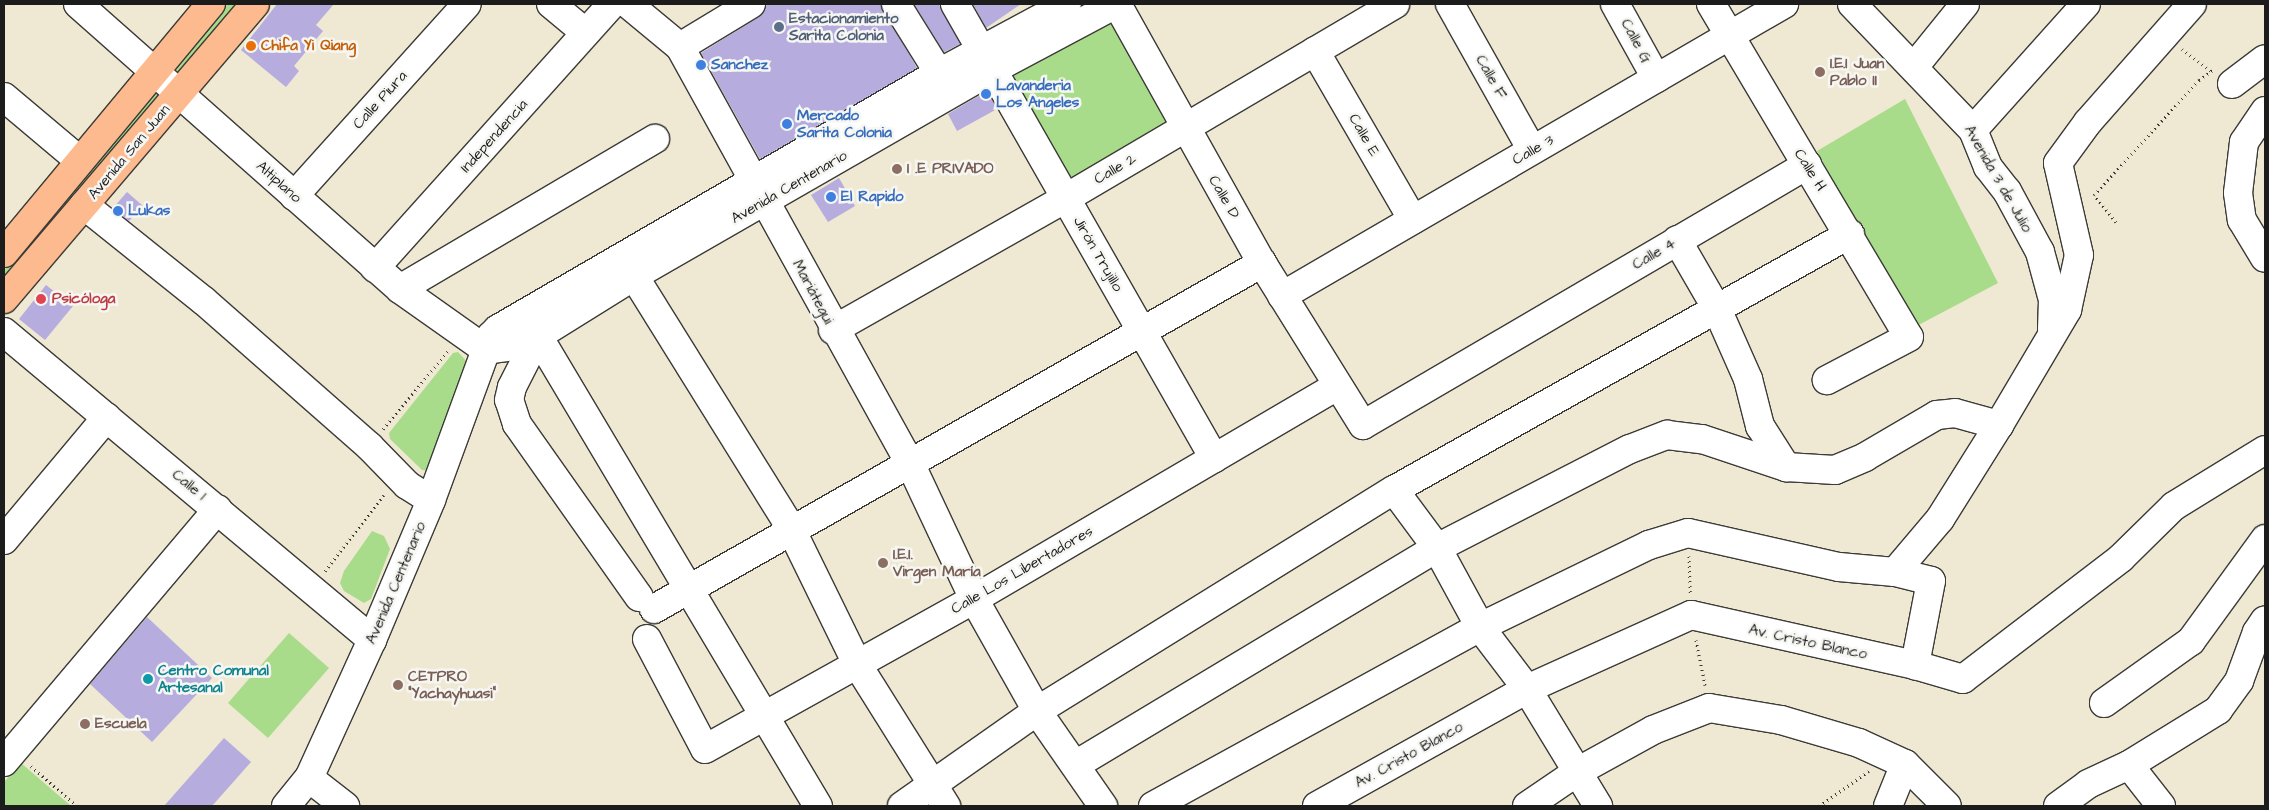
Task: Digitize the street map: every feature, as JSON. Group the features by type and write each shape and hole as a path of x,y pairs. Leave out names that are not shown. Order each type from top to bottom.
{"main road":[{"path":"4,252 211,4"},
{"name":"Avenida San Juan","path":"4,299 255,4"}],"street":[{"name":"Altiplano","path":"78,4 180,91 375,268 461,335 486,350"},
{"name":"Calle Piura","path":"294,196 466,4"},
{"path":"551,4 586,33"},
{"name":"Independencia","path":"375,268 612,4"},
{"name":"Mariátegui","path":"628,4 680,47 834,330 909,463 974,599 1037,711 1077,764 1104,806"},
{"path":"680,47 751,4"},
{"path":"896,4 939,73"},
{"name":"Jirón Trujillo","path":"955,4 1214,458"},
{"name":"Avenida Centenario","path":"286,806 309,778 372,640 431,500 491,336 507,322 760,191 986,60 1067,4"},
{"name":"Avenida Centenario","path":"486,350 523,345 538,336 634,276 939,73 986,60 1117,4"},
{"name":"Calle D","path":"1117,4 1184,128 1262,263 1337,386"},
{"name":"Calle 2","path":"834,330 1066,198 1395,4"},
{"name":"Calle F","path":"1450,4 1532,150"},
{"name":"Calle G","path":"1615,4 1656,78"},
{"name":"Calle H","path":"1711,4 1728,36 1850,234 1909,337 1827,380"},
{"name":"Calle 3","path":"1282,296 1784,4"},
{"name":"Avenida 3 de Julio","path":"1852,4 1973,130 1988,167 2007,191 2040,252 2053,300 2052,334"},
{"path":"1914,67 1966,4"},
{"path":"1973,130 2086,4"},
{"path":"1895,572 1940,519 1999,425 2066,310 2080,255 2058,163 2088,122 2166,36 2192,4"},
{"name":"Calle E","path":"1316,51 1413,220"},
{"path":"2220,74 2265,59"},
{"path":"4,97 80,161"},
{"path":"2265,111 2244,142 2238,193 2242,220 2265,258"},
{"path":"400,289 655,139"},
{"name":"Calle 4","path":"1337,386 1363,425 1500,343 1807,165"},
{"path":"84,205 204,301 369,446 398,476 431,500"},
{"path":"902,806 939,796 1037,711 1394,490 1850,234"},
{"path":"1677,240 1717,309 1748,379 1760,426 1786,467"},
{"path":"538,336 512,386 509,400 515,418 646,603 691,589 1141,330 1262,263"},
{"path":"634,276 792,531 857,664 939,796"},
{"name":"Calle 1","path":"4,332 218,509 372,640"},
{"path":"538,336 691,589 818,806"},
{"name":"Calle Los Libertadores","path":"647,639 705,749 974,599 1337,386"},
{"path":"1077,764 1438,548 1630,449 1667,436 1702,439 1786,467 1835,470 1865,457 1937,415 1955,413 1999,425"},
{"path":"4,540 107,417"},
{"name":"Av. Cristo Blanco","path":"1317,806 1527,689 1691,615 1915,665 1963,679 2121,558 2174,506 2265,450"},
{"path":"1394,490 1438,548 1480,627 1527,689 1598,806"},
{"path":"9,756 218,509"},
{"path":"1153,806 1480,627 1649,545 1688,533 1839,567 1895,572 1930,581 1915,665"},
{"path":"2104,703 2191,641 2265,539"},
{"path":"2037,806 2130,765 2218,710 2238,681 2257,632 2265,620"},
{"path":"1527,806 1577,772 1652,730 1709,708 1781,720 1859,743 1896,761 1947,806"},
{"path":"1888,806 1896,761"},
{"path":"2130,765 2161,806"},
{"path":"309,778 345,806"},
{"path":"2058,806 2088,784"}],"path":[{"path":"2116,222 2094,195 2220,74 2166,36"},
{"path":"369,446 461,335"},
{"path":"312,588 398,476"},
{"path":"9,756 77,806"},
{"path":"1819,806 1896,761"}],"green space":[{"path":"223,4 248,4 184,80 171,69"},
{"path":"1110,17 1171,123 1070,180 1010,73"},
{"path":"153,88 167,96 4,294 4,270"},
{"path":"1905,99 1998,283 1911,329 1817,151"},
{"path":"458,352 469,364 431,471 422,470 390,439 389,433 453,353"},
{"path":"372,531 384,536 390,549 371,599 364,603 344,591 340,583 344,571"},
{"path":"289,633 329,668 268,738 228,703"},
{"path":"21,763 71,806 4,806 4,782"}],"building":[{"path":"277,4 334,4 316,25 323,31 294,66 299,71 286,87 241,50"},
{"name":"Mercado Sarita Colonia","path":"767,4 880,4 917,68 760,159 701,53 759,17"},
{"path":"914,4 939,4 960,44 944,52"},
{"path":"973,4 1021,4 986,28"},
{"path":"987,91 997,109 957,131 948,114"},
{"path":"839,178 855,206 828,222 811,195"},
{"path":"127,192 143,206 129,221 113,208"},
{"path":"46,285 73,306 45,340 19,319"},
{"name":"Centro Comunal Artesanal","path":"147,617 212,678 152,742 90,684"},
{"path":"224,738 251,762 212,806 164,806"}],"place":[{"name":"Estacionamiento Sarita Colonia","path":"779,27"},
{"name":"Chifa Yi Qiang","path":"251,46"},
{"name":"Sanchez","path":"701,65"},
{"name":"I.E.I Juan Pablo II","path":"1820,72"},
{"name":"Lavanderia Los Angeles","path":"986,94"},
{"name":"Mercado Sarita Colonia","path":"787,124"},
{"name":"I .E PRIVADO","path":"897,169"},
{"name":"El Rapido","path":"831,197"},
{"name":"Lukas","path":"118,211"},
{"name":"Psicóloga","path":"41,299"},
{"name":"I.E.I. Virgen María","path":"883,563"},
{"name":"Centro Comunal Artesanal","path":"148,679"},
{"name":"CETPRO \"Yachayhuasi\"","path":"398,685"},
{"name":"Escuela","path":"85,724"}]}
